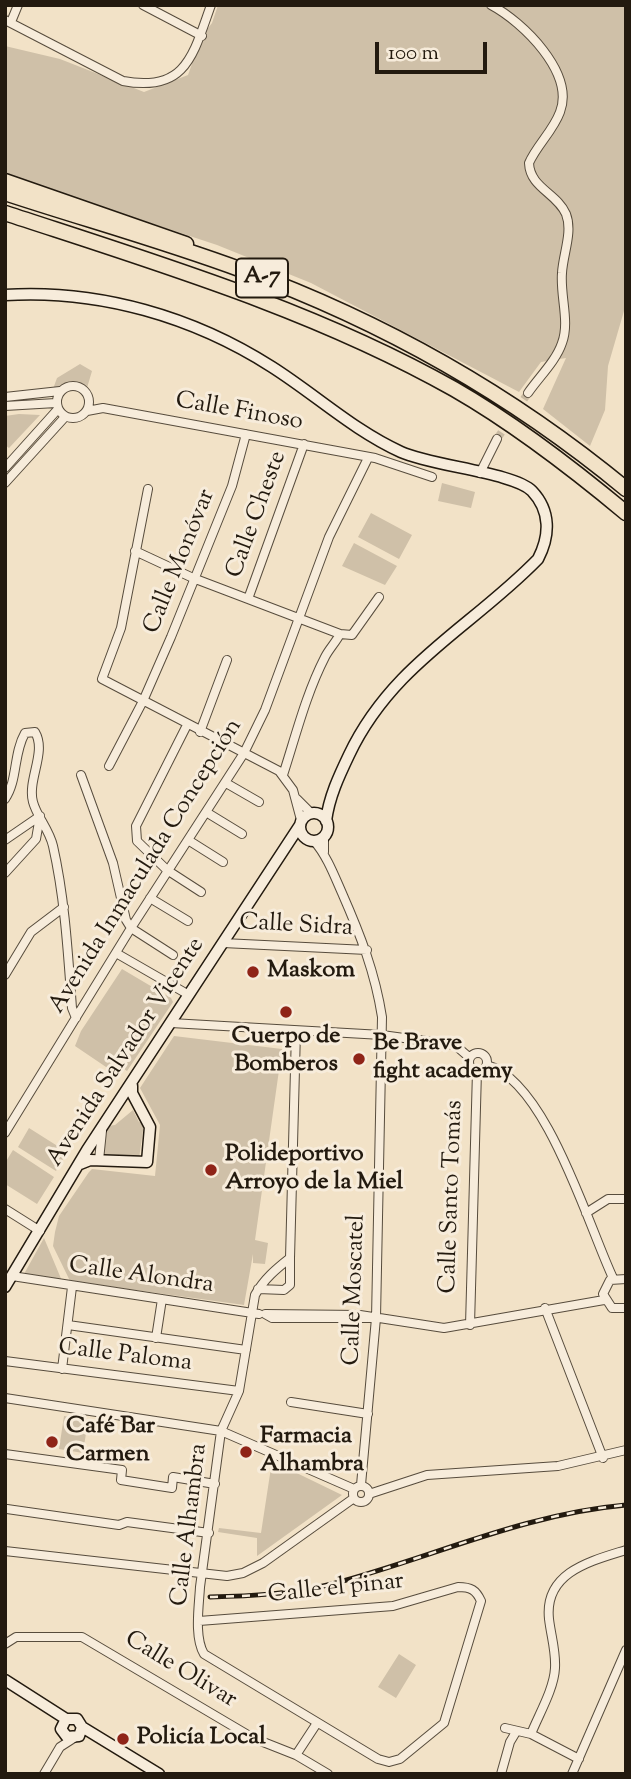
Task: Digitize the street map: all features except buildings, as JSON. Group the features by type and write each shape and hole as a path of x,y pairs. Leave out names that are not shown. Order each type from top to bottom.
{"highway":[{"path":"5,181 167,235 242,270"},
{"name":"A-7","path":"5,193 242,270 392,334 464,373 562,439 626,489"},
{"name":"A-7","path":"5,213 94,242 323,325 454,389 534,441 626,513"},
{"path":"5,221 37,232 94,242"}],"street":[{"path":"18,5 8,21 123,81 144,85 163,83 182,69 201,36 211,5"},
{"path":"143,5 201,36"},
{"path":"491,5 535,41 553,63 563,95 561,112 529,163 529,173 537,185 560,203 567,216 569,231 562,271 565,335 559,351 528,393"},
{"path":"6,295 106,300 191,326 270,366 344,421 400,451 429,462 518,481 533,492 545,514 545,545 532,566 397,682 364,726 336,784 326,821 328,829 314,838 287,844"},
{"path":"5,397 60,391 74,386 83,389 89,397 87,411 79,418 65,417 57,406"},
{"path":"5,468 57,406 60,391"},
{"name":"Calle Finoso","path":"89,397 103,408"},
{"path":"5,406 57,406"},
{"name":"Calle Finoso","path":"87,411 103,408 304,444 371,458 432,477"},
{"path":"5,483 65,417"},
{"name":"Calle Monóvar","path":"109,766 143,701 233,486 246,433"},
{"path":"480,473 498,439"},
{"name":"Calle Cheste","path":"248,599 304,444"},
{"name":"Avenida Inmaculada Concepción","path":"5,1133 167,870 244,753 265,710 329,537 371,458"},
{"path":"148,489 121,628 102,679 284,775 314,838"},
{"path":"135,551 193,578 340,634 352,635 379,597"},
{"path":"284,775 293,738 321,665 340,634"},
{"path":"200,732 228,660"},
{"path":"187,725 136,826 137,841 167,870 201,892"},
{"path":"5,799 18,744 25,733 35,733 38,750 32,789 33,802 52,844 64,907 72,1008 76,1018"},
{"path":"81,775 113,863 126,920 131,928 173,955"},
{"path":"226,783 258,802"},
{"name":"Avenida Salvador Vicente","path":"5,1287 79,1165 287,844 336,784"},
{"path":"206,813 242,834"},
{"path":"5,840 40,816"},
{"path":"5,873 36,839 40,816"},
{"path":"306,818 326,821"},
{"name":"Calle Moscatel","path":"314,838 325,855 367,950 377,980 382,1035 376,1318 368,1414 356,1491"},
{"path":"188,840 223,862"},
{"path":"150,898 188,921"},
{"path":"5,975 31,932 64,907"},
{"name":"Calle Sidra","path":"223,943 367,950"},
{"path":"116,953 188,995"},
{"path":"171,1023 382,1035 455,1045 470,1058 470,1066 477,1071 487,1065 499,1068 536,1107 572,1179 613,1278"},
{"path":"290,1258 263,1281 258,1289 284,1290 290,1285 296,1031"},
{"path":"470,1058 480,1053 487,1059 487,1065"},
{"name":"Calle Santo Tomás","path":"470,1325 477,1071"},
{"path":"79,1165 87,1160 147,1162 150,1127 132,1093 132,1086"},
{"path":"99,1160 103,1128"},
{"path":"586,1213 608,1199 626,1199"},
{"path":"5,1209 40,1231"},
{"name":"Calle Alondra","path":"12,1276 254,1313 376,1318 444,1328 470,1325 545,1308 604,1300"},
{"path":"613,1278 626,1279"},
{"path":"613,1278 603,1289 604,1300 612,1308 626,1308"},
{"path":"62,1369 72,1287"},
{"name":"Calle Alhambra","path":"199,1620 202,1574 221,1432 239,1391 258,1289"},
{"path":"156,1338 162,1299"},
{"path":"545,1308 603,1458"},
{"path":"68,1325 246,1350"},
{"name":"Calle Paloma","path":"5,1361 239,1391"},
{"path":"5,1398 221,1432 356,1491 369,1494 427,1475 558,1466 603,1458 626,1450"},
{"path":"291,1402 368,1414"},
{"path":"5,1454 122,1470 121,1480 172,1488 173,1477 215,1484"},
{"path":"356,1491 363,1502 369,1494"},
{"path":"5,1551 227,1576 243,1573 263,1563 356,1491"},
{"path":"7,1509 119,1525 127,1522 209,1533"},
{"path":"531,1734 554,1676 555,1650 548,1607 556,1585 574,1568 626,1550"},
{"name":"Calle el pinar","path":"458,1587 468,1587 477,1592 481,1601 448,1716 440,1728 400,1759 389,1762 317,1723 210,1660 201,1649 199,1620 393,1606 458,1587"},
{"name":"Calle Olivar","path":"5,1644 16,1637 82,1637 253,1738 296,1755 328,1774"},
{"path":"572,1774 623,1667 626,1650"},
{"path":"5,1680 53,1710 67,1737 78,1734 99,1738 159,1774"},
{"path":"63,1725 76,1719 78,1734"},
{"path":"296,1755 317,1723"},
{"path":"44,1774 60,1747 63,1725"},
{"path":"505,1728 531,1734 579,1759"},
{"path":"501,1774 510,1742 516,1732"},
{"path":"60,1747 78,1734"}],"shaded area":[{"path":"218,5 626,5 626,304 608,366 605,410 590,446 543,409 566,358 541,362 519,392 311,283 217,245 5,175 5,46 60,59 144,92 188,75 202,36 212,23"},
{"path":"80,364 92,371 87,388 72,381 53,389 57,378"},
{"path":"40,415 9,448 5,445 5,416"},
{"path":"442,483 475,492 471,508 438,501"},
{"path":"371,513 412,535 399,559 358,537"},
{"path":"354,543 397,566 385,585 342,566"},
{"path":"122,969 171,998 173,1002 127,1071 114,1062 109,1069 75,1046 81,1031"},
{"name":"Polideportivo Arroyo de la Miel","path":"174,1036 282,1049 255,1240 268,1243 265,1264 253,1263 253,1254 244,1305 70,1281 53,1246 59,1216 92,1169 155,1176 160,1125 140,1088"},
{"path":"133,1110 139,1122 144,1123 139,1159 104,1155 104,1132 108,1126 115,1125"},
{"path":"29,1128 67,1152 56,1171 18,1147"},
{"path":"13,1150 54,1177 37,1204 5,1184 5,1163"},
{"path":"44,1238 62,1281 24,1274"},
{"path":"64,1416 88,1420 83,1453 59,1449"},
{"path":"272,1461 342,1495 257,1556 257,1538 218,1532 219,1528 261,1533"},
{"path":"399,1654 416,1665 396,1698 378,1687"}],"tunnel":[{"path":"497,439 528,393"}],"railway":[{"path":"210,1597 271,1594 332,1584 551,1517 626,1505"}],"place":[{"name":"Maskom","path":"253,972"},
{"name":"Cuerpo de Bomberos","path":"286,1012"},
{"name":"Be Brave fight academy","path":"359,1059"},
{"name":"Polideportivo Arroyo de la Miel","path":"211,1170"},
{"name":"Café Bar Carmen","path":"52,1442"},
{"name":"Farmacia Alhambra","path":"246,1452"},
{"name":"Policía Local","path":"123,1739"}]}
